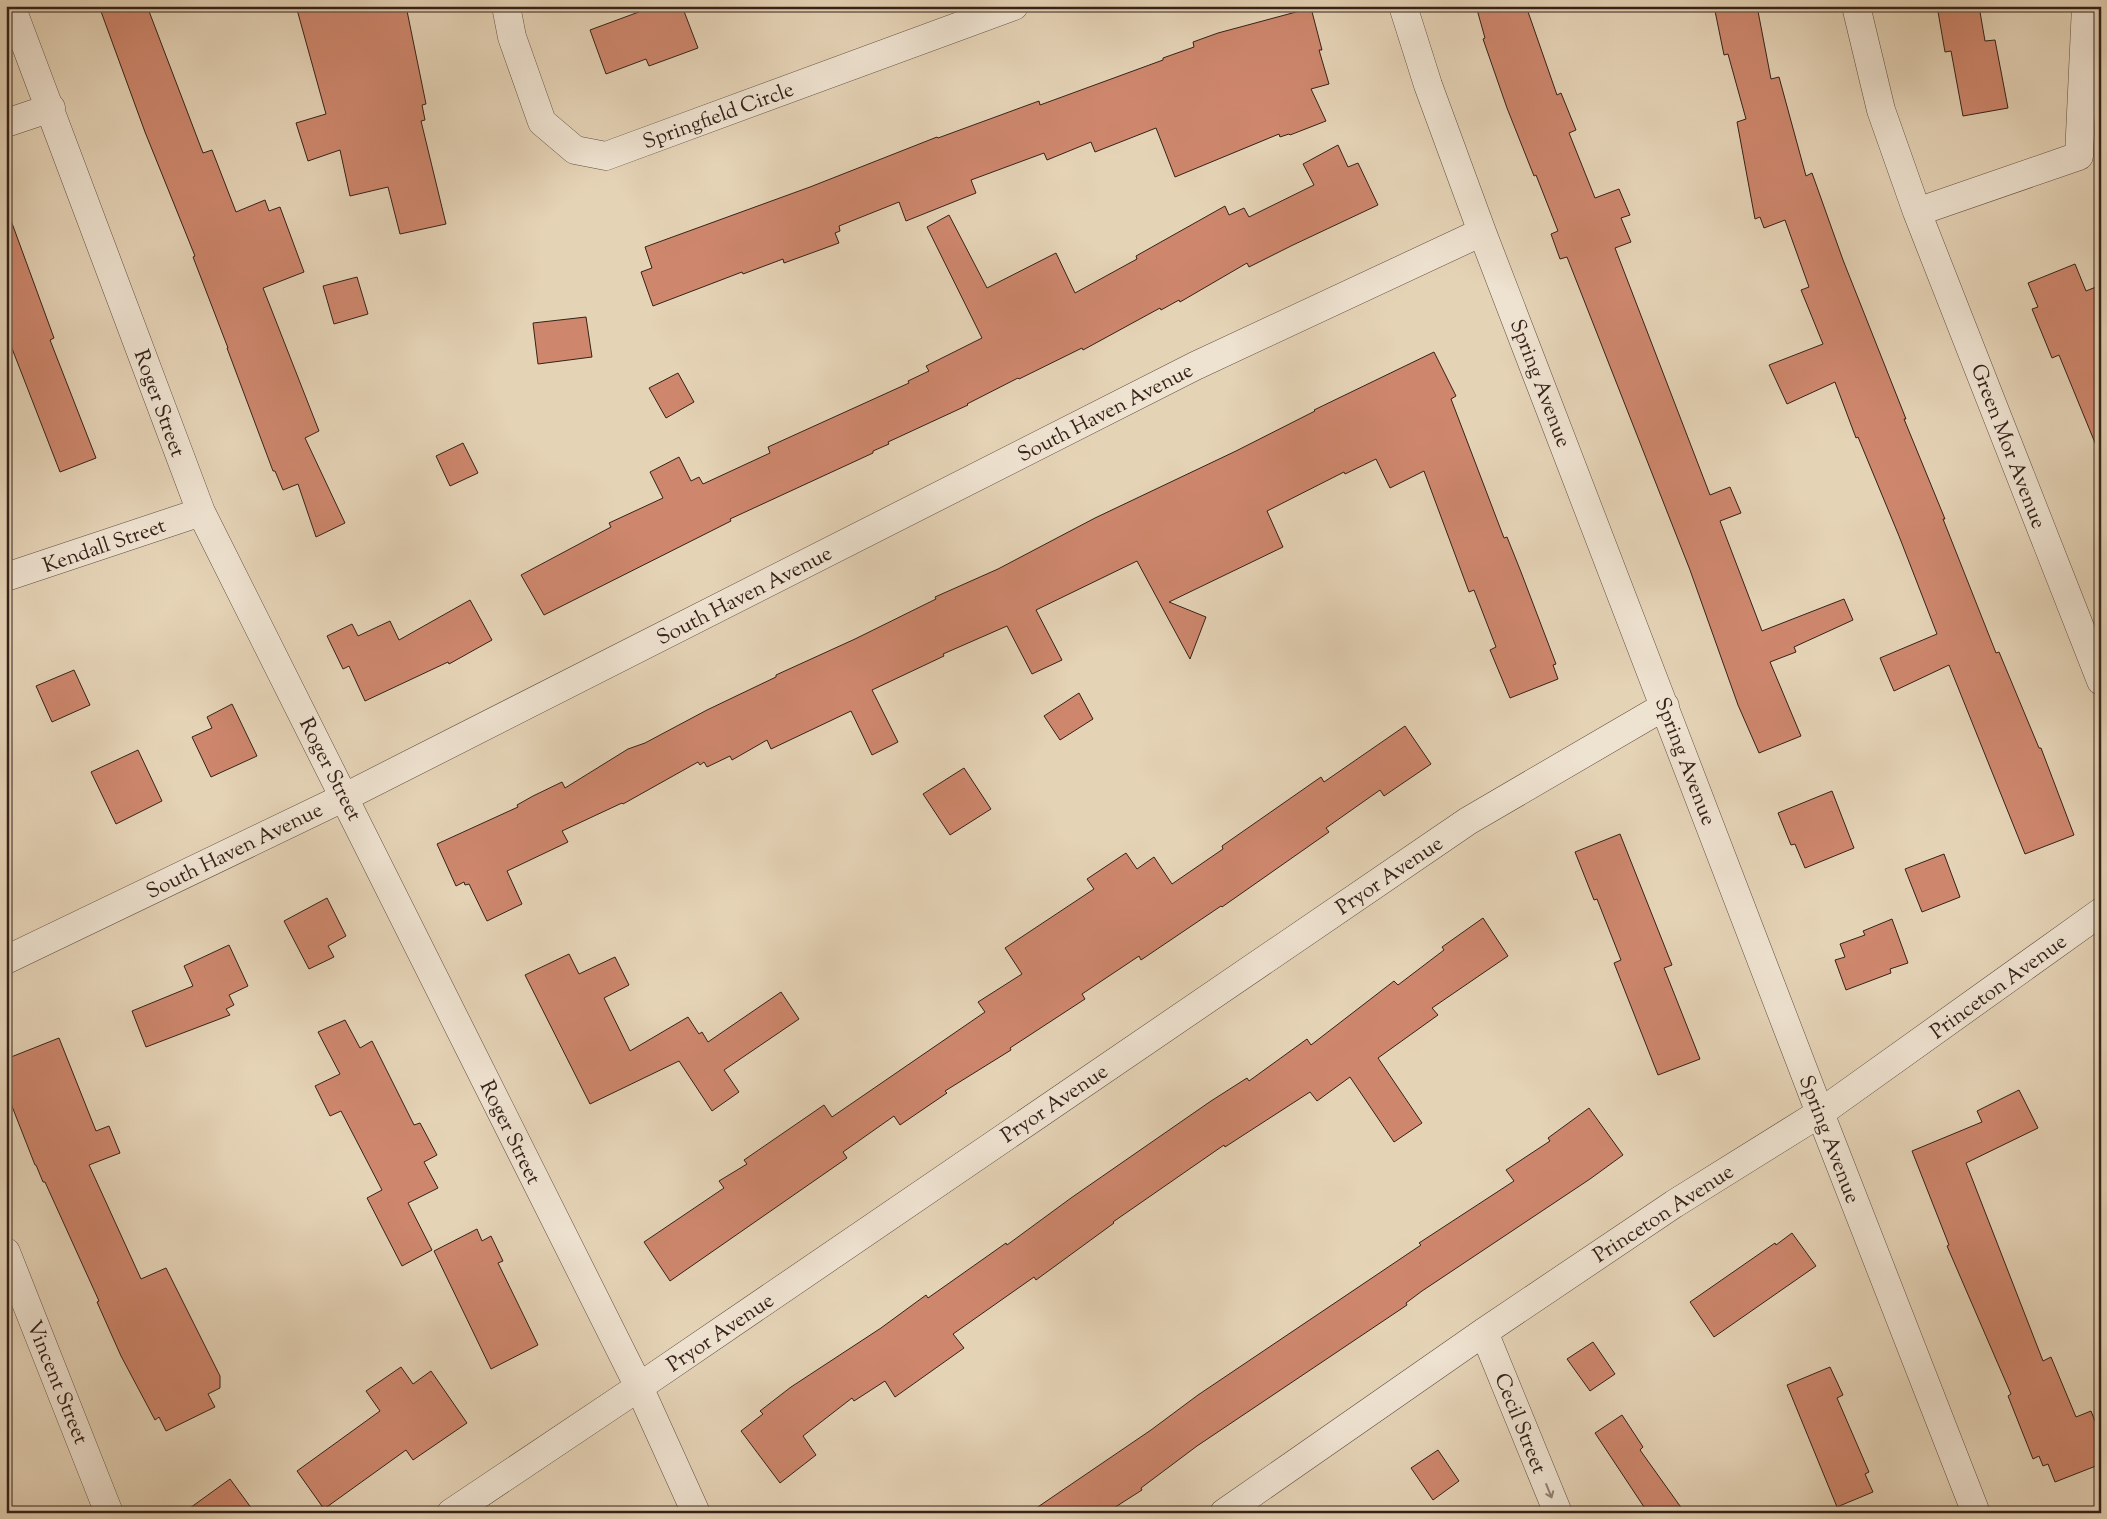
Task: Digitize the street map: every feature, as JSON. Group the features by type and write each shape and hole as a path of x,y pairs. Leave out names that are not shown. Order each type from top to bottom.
{"street":[{"name":"Roger Street","path":"11,6 51,108 201,512 639,1388 696,1513"},
{"name":"Springfield Circle","path":"506,6 512,37 542,122 575,150 606,156 974,13 1014,6"},
{"name":"Spring Avenue","path":"1403,6 1428,85 1482,232 1666,706 1820,1113 1976,1513"},
{"name":"Green Mor Avenue","path":"1856,6 1881,110 1917,212 2101,681"},
{"path":"1917,212 2079,156 2086,6"},
{"path":"6,123 51,108"},
{"name":"South Haven Avenue","path":"6,960 345,797 1195,366 1482,232"},
{"name":"Kendall Street","path":"6,577 201,512"},
{"name":"Pryor Avenue","path":"451,1513 639,1388 1468,821 1666,706"},
{"name":"Princeton Avenue","path":"1224,1513 1484,1332 1674,1204 1820,1113 2101,912"},
{"name":"Vincent Street","path":"6,1252 109,1513"},
{"name":"Cecil Street","path":"1484,1332 1558,1513"}],"building":[{"path":"99,6 147,6 203,153 212,150 236,212 265,200 269,211 280,207 304,272 263,288 319,431 305,438 345,523 316,537 298,484 283,490 275,471 273,471 193,257 195,256 145,132"},
{"path":"296,6 406,6 426,104 422,105 425,120 421,121 446,224 400,234 388,187 350,196 340,150 308,161 296,123 326,114"},
{"path":"655,6 682,6 698,48 649,66 646,59 606,74 590,30"},
{"path":"1476,6 1526,6 1557,95 1561,93 1576,130 1569,133 1595,198 1619,189 1630,215 1621,218 1631,242 1615,248 1710,495 1730,487 1741,513 1720,521 1762,631 1844,599 1853,620 1794,647 1796,652 1770,662 1801,736 1759,753 1738,705 1690,570 1567,257 1560,259 1551,234 1558,231 1507,108 1483,39 1485,38"},
{"path":"1714,6 1757,6 1771,79 1779,77 1806,176 1812,173 1843,260 1996,653 1999,652 2039,748 2041,748 2074,835 2025,854 1949,665 1894,691 1880,658 1937,634 1899,536 1858,437 1856,438 1835,382 1787,404 1769,365 1823,344 1801,290 1809,287 1785,220 1764,228 1760,217 1755,219 1737,122 1746,119 1728,54 1724,55"},
{"path":"1937,6 1979,6 1985,41 1995,40 2008,108 1963,116 1951,51 1945,52"},
{"path":"1311,8 1322,50 1319,50 1329,84 1311,89 1326,121 1290,135 1280,137 1279,134 1175,177 1156,128 1095,152 1091,142 1047,160 1044,153 971,180 976,193 906,221 899,202 839,226 840,231 835,233 839,243 784,263 783,259 743,274 742,272 653,306 641,272 652,268 645,247 810,187 937,137 1039,101 1040,105 1163,60 1163,58 1194,47 1193,42 1218,33"},
{"path":"1338,145 1348,167 1358,163 1378,205 1249,267 1247,263 1180,302 1179,300 1161,310 1160,308 1083,350 1082,348 1018,378 968,405 888,442 889,444 873,451 873,453 730,519 731,521 544,615 521,575 611,527 609,523 663,498 650,472 679,457 691,481 699,477 703,484 770,453 768,447 909,383 908,381 929,371 926,366 982,338 927,227 949,215 987,288 1056,253 1075,293 1137,259 1136,256 1225,206 1229,215 1244,208 1249,217 1314,185 1303,164"},
{"path":"9,215 54,338 50,340 96,458 60,472 6,333 6,216"},
{"path":"2075,264 2086,291 2101,285 2100,455 2059,355 2052,358 2032,309 2038,307 2028,283"},
{"path":"357,277 368,314 334,324 323,286"},
{"path":"586,317 592,357 538,364 533,323"},
{"path":"1434,352 1456,396 1451,399 1504,538 1507,537 1521,572 1556,664 1553,665 1558,679 1510,698 1490,650 1496,647 1474,590 1469,592 1424,471 1390,488 1376,459 1345,474 1344,472 1267,511 1283,547 1169,602 1206,617 1190,659 1137,561 1036,610 1062,660 1032,674 1007,626 943,654 944,656 872,690 898,742 872,755 851,711 771,749 767,740 732,760 730,756 707,767 704,762 700,765 698,762 623,804 562,831 568,842 507,871 522,904 487,921 469,884 465,885 464,882 456,886 437,844 518,807 517,805 562,782 565,788 628,749 645,743 707,710 776,677 776,675 855,639 936,599 935,597 998,569 1095,518 1236,451 1314,410"},
{"path":"678,373 694,402 666,418 649,388"},
{"path":"463,443 478,473 450,486 436,456"},
{"path":"470,600 492,640 449,664 448,662 365,701 349,666 343,669 327,636 352,624 358,636 390,621 399,640"},
{"path":"74,670 90,705 52,722 36,686"},
{"path":"1079,693 1093,719 1060,740 1044,716"},
{"path":"232,704 257,756 211,777 192,737 212,728 207,717"},
{"path":"1405,726 1431,764 1384,796 1380,790 1326,828 1329,832 1222,907 1141,960 1139,956 1082,994 1085,999 1010,1048 1011,1050 945,1091 947,1093 900,1125 894,1116 843,1152 847,1158 670,1281 644,1242 724,1188 719,1181 747,1164 744,1160 824,1105 832,1117 985,1012 978,1002 1022,974 1005,948 1094,889 1087,879 1126,853 1137,869 1154,857 1172,884 1223,849 1222,846 1321,777 1324,782"},
{"path":"138,750 162,801 116,824 91,772"},
{"path":"964,768 991,809 950,835 923,794"},
{"path":"1832,791 1854,848 1805,868 1795,844 1791,845 1778,813"},
{"path":"1620,834 1672,965 1664,968 1700,1059 1658,1075 1614,963 1621,960 1597,899 1594,900 1575,852"},
{"path":"1944,854 1960,897 1922,912 1905,869"},
{"path":"327,898 346,936 328,946 334,957 309,969 284,921"},
{"path":"1483,918 1508,956 1432,1008 1438,1015 1378,1058 1422,1123 1394,1142 1350,1077 1317,1101 1310,1092 1225,1147 1224,1145 1113,1222 1036,1280 1034,1277 953,1334 964,1348 895,1397 885,1381 854,1401 852,1398 803,1436 816,1455 780,1483 741,1431 763,1414 760,1411 791,1387 881,1328 926,1295 928,1298 1006,1243 1007,1245 1211,1101 1247,1078 1249,1081 1307,1039 1311,1045 1394,981 1398,985 1444,950 1442,947"},
{"path":"1892,919 1908,963 1890,969 1891,973 1846,990 1835,960 1845,957 1840,944 1865,935 1863,931"},
{"path":"229,945 248,986 229,995 234,1005 226,1009 230,1015 146,1047 132,1011 193,986 184,966"},
{"path":"569,954 579,974 615,957 629,985 604,998 630,1051 688,1017 699,1034 702,1032 708,1042 781,992 799,1019 724,1070 739,1092 712,1111 679,1061 590,1104 525,975"},
{"path":"345,1020 360,1048 372,1041 414,1125 420,1123 437,1155 424,1162 438,1188 408,1203 432,1250 402,1266 367,1198 382,1190 341,1111 330,1116 315,1086 340,1074 318,1032"},
{"path":"59,1038 96,1131 109,1126 120,1153 89,1165 141,1279 166,1268 220,1376 220,1388 208,1394 215,1407 166,1431 159,1417 155,1420 121,1356 97,1302 99,1301 45,1182 43,1182 35,1165 6,1091 6,1059"},
{"path":"2019,1090 2038,1128 1966,1163 2043,1361 2051,1357 2076,1417 2091,1411 2101,1436 2101,1464 2055,1482 2048,1464 2043,1466 2039,1456 2033,1459 2008,1396 2011,1394 1947,1246 1949,1245 1912,1151 1982,1122 1977,1111"},
{"path":"1589,1108 1623,1155 1590,1179 1422,1291 1406,1303 1407,1305 1197,1446 1141,1488 1142,1490 1106,1513 1029,1513 1151,1430 1198,1395 1421,1245 1419,1243 1514,1181 1506,1170 1550,1141 1548,1138"},
{"path":"477,1229 482,1241 491,1236 503,1261 498,1263 538,1345 491,1369 434,1251"},
{"path":"1792,1233 1816,1266 1714,1337 1690,1302"},
{"path":"1593,1342 1615,1374 1590,1391 1567,1359"},
{"path":"401,1367 413,1384 431,1371 467,1423 413,1460 406,1450 324,1509 297,1471 380,1411 366,1391"},
{"path":"1830,1367 1843,1395 1837,1398 1869,1472 1865,1474 1873,1492 1837,1507 1787,1385"},
{"path":"1622,1415 1643,1447 1640,1450 1685,1513 1648,1513 1595,1433"},
{"path":"1438,1450 1459,1481 1433,1500 1411,1468"},
{"path":"230,1479 255,1513 183,1513"}]}
